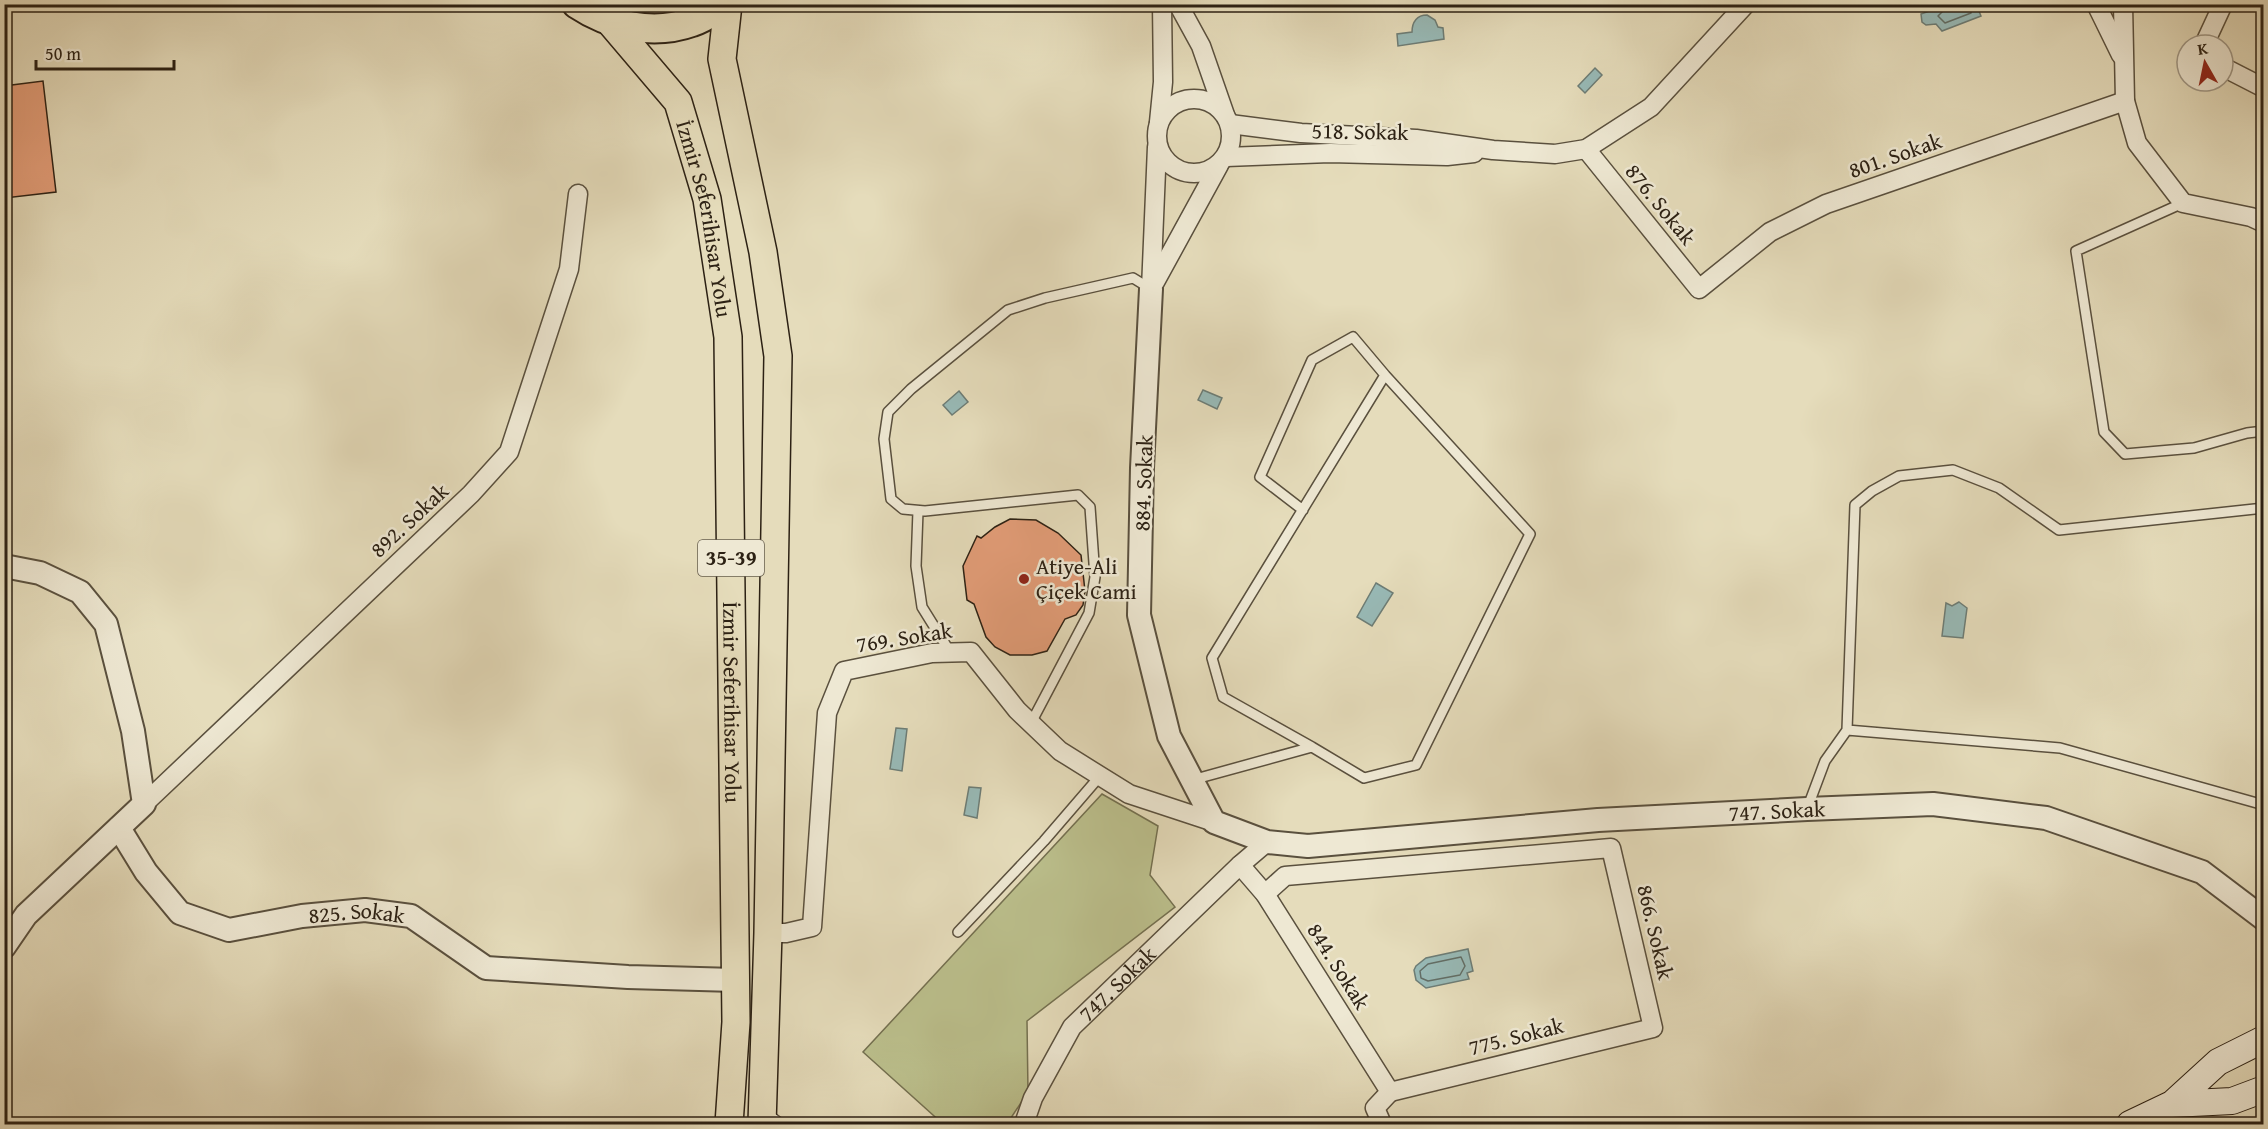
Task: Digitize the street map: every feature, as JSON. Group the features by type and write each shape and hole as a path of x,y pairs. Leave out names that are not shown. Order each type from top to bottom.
{"highway":[{"path":"577,4 610,22 651,29 692,22 727,4"}],"main road":[{"name":"İzmir Seferihisar Yolu","path":"727,4 722,59 763,252 778,356 768,933 769,1120"},
{"name":"İzmir Seferihisar Yolu","path":"610,22 678,102 706,200 728,337 736,1022 729,1125"},
{"path":"2130,1125 2172,1104 2218,1062 2264,1039"},
{"path":"2172,1104 2232,1101 2264,1089"}],"street":[{"path":"1162,4 1163,82 1157,145 1162,157 1182,172 1195,174 1208,172 1222,161"},
{"path":"1151,289 1178,236 1222,161 1232,135 1201,46 1178,4"},
{"name":"518. Sokak","path":"1227,119 1301,133 1416,139 1493,150 1555,154 1586,149 1651,107 1746,4"},
{"path":"2096,4 2123,59"},
{"path":"2123,4 2125,101 2138,143 2183,203 2251,217 2264,223"},
{"path":"2210,33 2223,4"},
{"path":"2235,73 2264,88"},
{"path":"1158,125 1172,106 1194,99 1216,106 1227,119"},
{"name":"801. Sokak","path":"1699,289 1770,232 1826,204 2125,101"},
{"name":"884. Sokak","path":"1157,145 1142,468 1139,615 1169,736 1214,822"},
{"name":"876. Sokak","path":"1586,149 1699,289"},
{"name":"518. Sokak","path":"1222,161 1330,153 1447,156 1493,150"},
{"name":"892. Sokak","path":"144,804 471,494 509,452 568,269 578,194"},
{"path":"4,566 40,573 80,592 106,624 133,730 144,804 26,915 4,947"},
{"name":"769. Sokak","path":"768,933 786,933 812,927 827,713 844,671 932,653 971,652 1017,710 1031,723"},
{"path":"1031,723 1060,751 1129,794 1267,842 1240,865"},
{"name":"747. Sokak","path":"1267,842 1308,846 1599,820 1933,804 2046,818 2202,872 2262,918"},
{"name":"825. Sokak","path":"119,828 146,872 180,914 229,930 302,916 365,910 411,916 486,968 628,977 735,980"},
{"name":"866. Sokak","path":"1265,894 1285,876 1611,848 1653,1028"},
{"name":"747. Sokak","path":"1024,1125 1033,1098 1072,1027 1240,865"},
{"name":"844. Sokak","path":"1240,865 1265,894 1390,1092"},
{"name":"775. Sokak","path":"1390,1092 1653,1028"},
{"path":"1382,1125 1375,1108 1390,1092"}],"lane":[{"path":"2183,203 2076,251 2104,432 2125,454 2194,448 2247,433 2264,431"},
{"path":"1031,723 1089,613 1095,577 1090,507 1078,495 918,510 903,509 891,499 884,439 888,412 911,389 1008,310 1045,298 1133,278 1151,289"},
{"path":"1303,510 1260,477 1312,360 1353,337 1530,534 1416,765 1364,778 1223,697 1212,658 1303,510 1385,375"},
{"path":"1807,809 1825,761 1846,730 1855,505 1872,491 1899,476 1953,470 1999,488 2059,530 2264,508"},
{"path":"918,510 916,566 922,608 950,653"},
{"path":"1846,730 2060,748 2264,805"},
{"path":"1192,780 1312,747"},
{"path":"958,932 1044,841 1100,776"},
{"path":"2262,918 2264,892"}],"green space":[{"path":"1102,794 1158,826 1150,875 1175,907 1027,1021 1028,1092 1007,1124 943,1124 863,1052"}],"water":[{"path":"1976,4 1981,16 1942,31 1936,24 1926,25 1922,22 1921,14 1946,5"},
{"path":"1427,15 1435,20 1438,27 1443,28 1444,39 1398,46 1397,34 1412,32 1416,20 1420,16"},
{"path":"1595,68 1602,75 1585,93 1578,86"},
{"path":"1203,390 1222,398 1217,409 1198,400"},
{"path":"959,391 968,402 952,415 943,405"},
{"path":"1376,583 1393,593 1372,626 1357,617"},
{"path":"1959,602 1967,608 1963,638 1942,636 1946,603 1952,606"},
{"path":"896,728 907,729 902,771 890,769"},
{"path":"969,787 981,788 977,818 964,815"},
{"path":"1468,949 1473,971 1467,973 1469,979 1426,988 1416,980 1414,970 1426,958"}],"building":[{"path":"43,81 56,192 5,198 4,86"},
{"name":"Atiye-Ali Çiçek Cami","path":"1010,519 1036,520 1058,533 1081,555 1085,591 1083,605 1076,615 1065,619 1047,651 1032,655 1010,655 995,647 986,637 974,604 967,600 963,566 977,536 981,538"}],"place":[{"name":"Atiye-Ali Çiçek Cami","path":"1024,579"}]}
